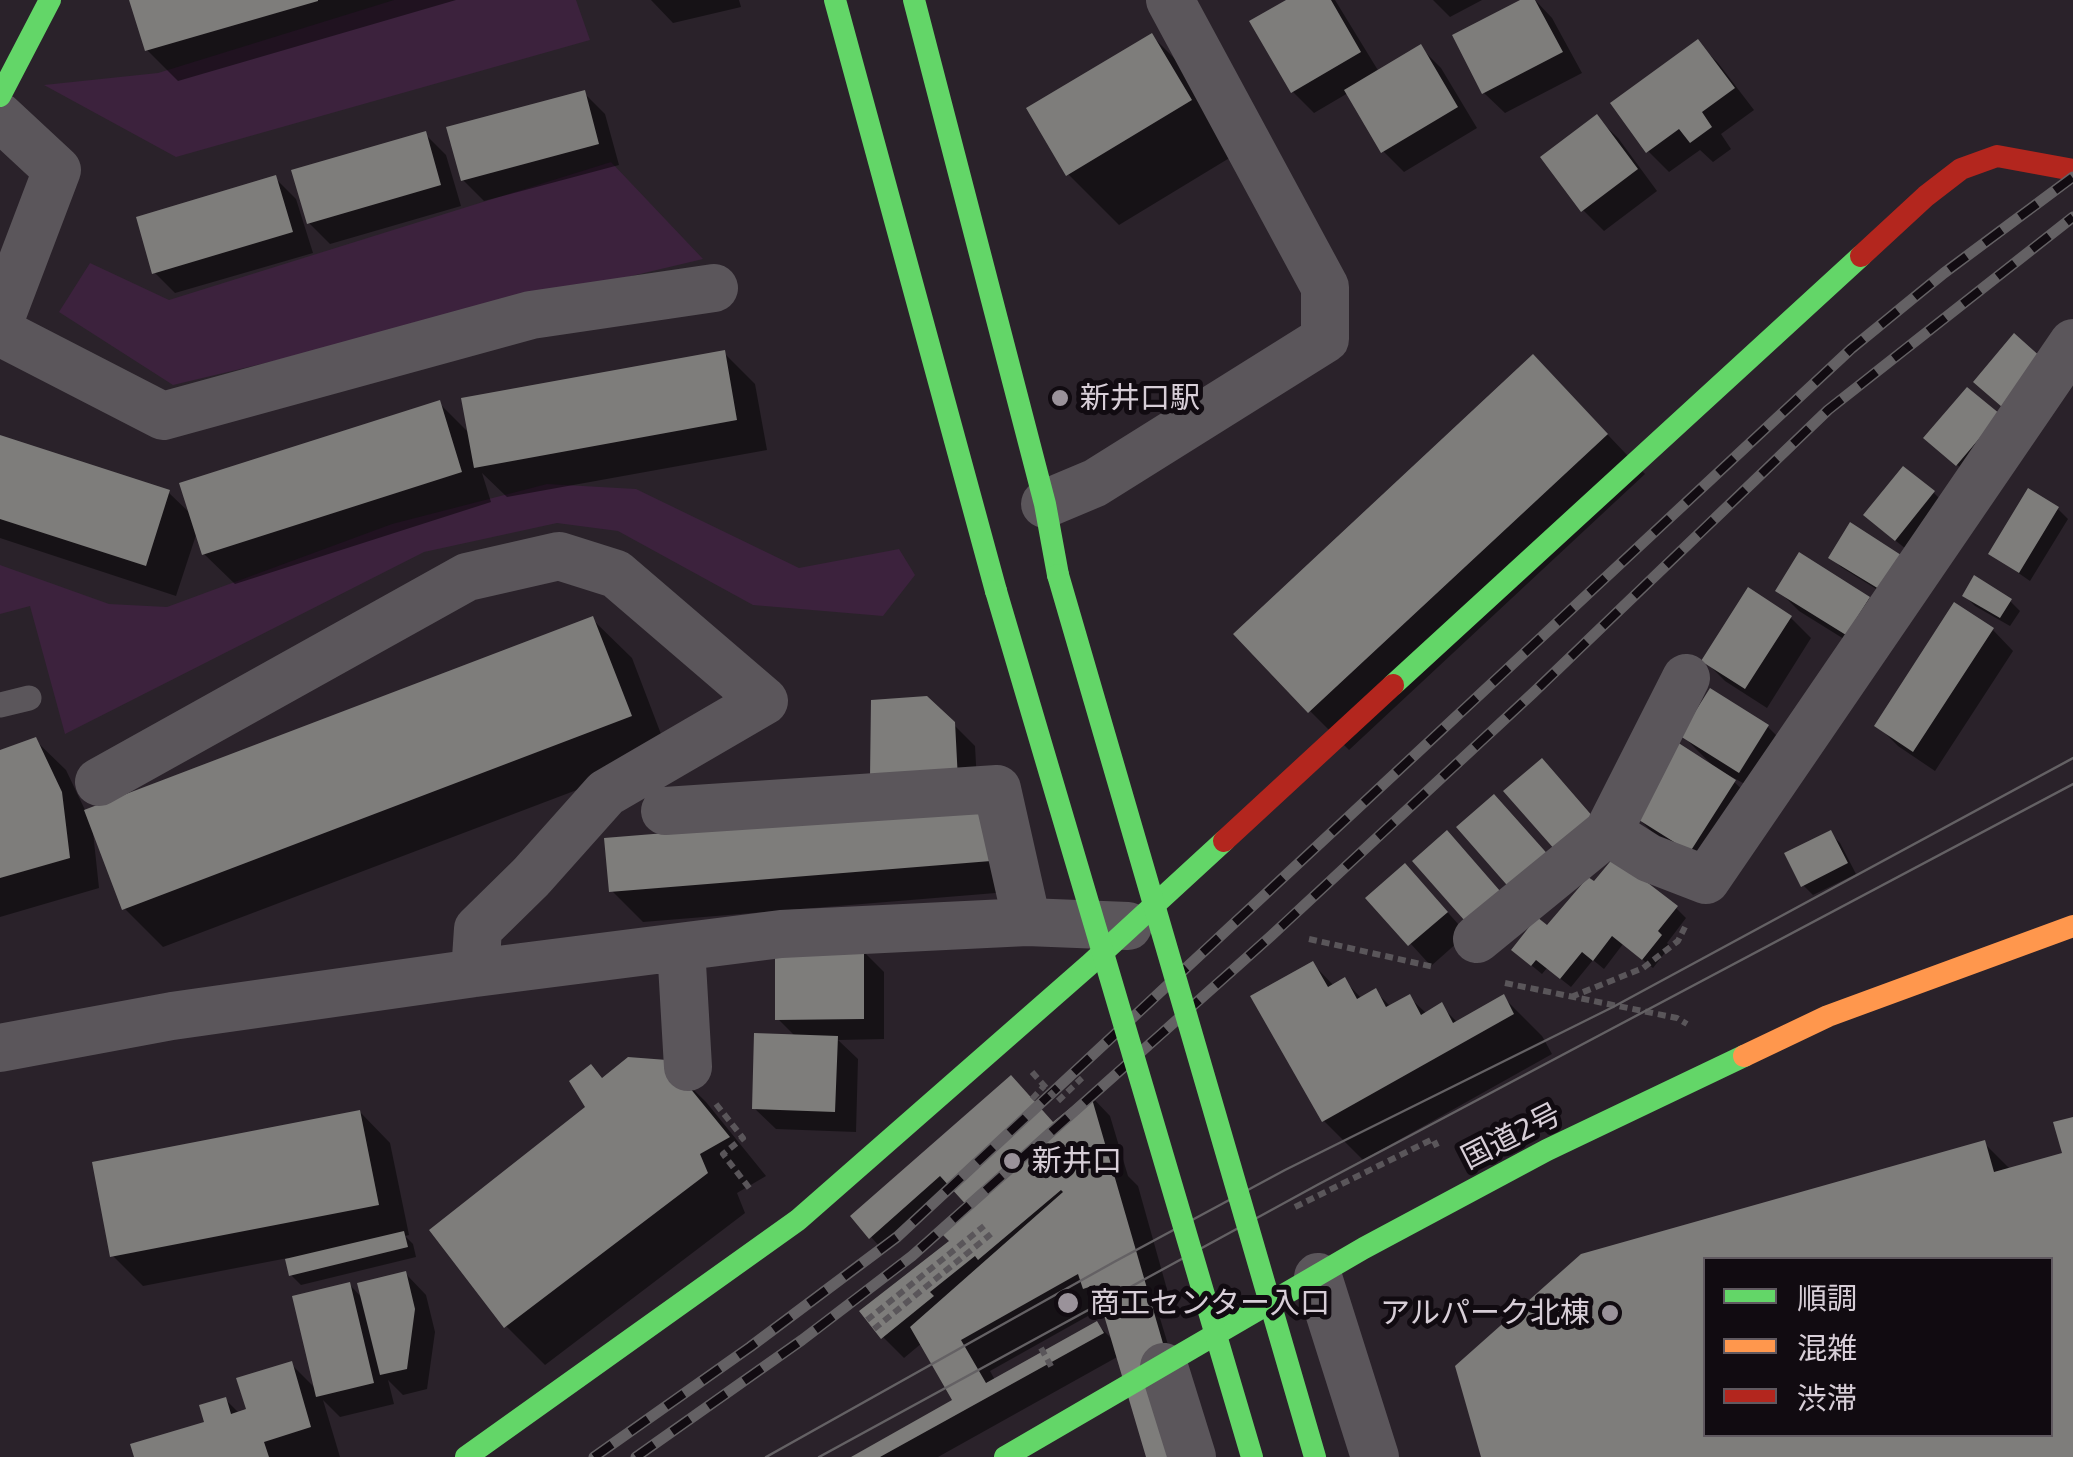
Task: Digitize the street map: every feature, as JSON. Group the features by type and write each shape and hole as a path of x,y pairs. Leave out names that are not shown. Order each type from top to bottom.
{"main road":[{"path":"0,96 50,0"},
{"path":"835,0 996,591 1252,1457"},
{"path":"914,0 1045,504 1058,575 1315,1457"},
{"path":"466,1457 798,1220 1132,926 1926,196 1961,170 1997,156 2073,170"},
{"name":"国道2号","path":"1004,1457 1364,1248 1547,1150 1828,1016 2073,926"}],"street":[{"path":"1045,504 1095,482 1326,339 1325,288 1170,0"},
{"path":"0,117 58,170 0,320"},
{"path":"0,332 163,416 531,315 714,288"},
{"path":"1608,832 1649,858 1706,880 2073,343"},
{"path":"99,782 467,577 559,556 616,574 764,701 606,793 478,929 475,972"},
{"path":"1486,960 1608,832 1686,678"},
{"path":"665,811 997,789 1027,922"},
{"path":"0,1048 172,1016 475,972 781,934 1027,922 1132,926"},
{"path":"681,947 688,1067"},
{"path":"1318,1276 1374,1457"},
{"path":"1164,1366 1192,1457"}],"lane":[{"path":"0,705 29,698"}],"path":[{"path":"1570,997 1643,968 1668,950 1678,941 1706,880"},
{"path":"1310,939 1440,968"},
{"path":"1486,960 1570,997 1676,1018 1688,1025 1670,1034"},
{"path":"688,1067 742,1138 723,1154 754,1195"},
{"path":"1032,1072 1058,1101 1094,1068"},
{"path":"1032,1099 1044,1086"},
{"path":"1291,1209 1433,1140 1442,1156"},
{"path":"867,1320 984,1226"},
{"path":"874,1329 991,1234"},
{"path":"1041,1348 1047,1359"}],"shaded area":[{"path":"394,0 576,0 590,40 176,157 44,85 158,73"},
{"path":"611,162 703,259 173,385 59,312 90,263 169,300"},
{"path":"547,484 636,489 799,568 899,549 915,575 883,616 753,605 618,531 557,523 424,552 65,734 30,606 0,614 0,565 109,604 167,607 392,524"}],"building":[{"path":"129,0 318,0 318,1 145,51"},
{"path":"1286,0 1331,0 1361,52 1291,93 1249,21"},
{"path":"1520,0 1535,0 1563,52 1482,94 1452,35"},
{"path":"1152,33 1192,100 1066,176 1026,108"},
{"path":"1698,39 1735,88 1702,112 1712,127 1690,143 1679,129 1646,153 1610,103"},
{"path":"1421,44 1458,107 1381,153 1344,90"},
{"path":"585,90 599,144 461,181 446,127"},
{"path":"1597,114 1638,169 1581,212 1540,157"},
{"path":"426,131 441,185 307,224 291,170"},
{"path":"276,175 293,232 152,274 136,217"},
{"path":"2014,333 2043,359 2002,407 1973,382"},
{"path":"725,350 737,420 474,468 461,398"},
{"path":"1533,354 1608,434 1308,713 1233,634"},
{"path":"1967,387 2000,414 1956,466 1923,438"},
{"path":"440,400 462,472 202,555 179,483"},
{"path":"0,435 170,490 146,566 0,519"},
{"path":"1903,466 1935,491 1895,541 1863,515"},
{"path":"2028,488 2059,507 2019,573 1988,554"},
{"path":"1850,522 1901,555 1879,589 1828,558"},
{"path":"1799,552 1870,597 1846,635 1775,591"},
{"path":"1974,575 2012,599 2000,618 1962,596"},
{"path":"1748,587 1792,616 1745,689 1701,661"},
{"path":"1954,602 1994,628 1913,752 1874,726"},
{"path":"593,616 632,716 122,910 84,810"},
{"path":"1710,688 1769,725 1739,773 1680,736"},
{"path":"927,696 955,722 958,780 870,778 871,700"},
{"path":"36,737 62,792 70,858 0,878 0,750"},
{"path":"1677,742 1736,780 1690,852 1631,815"},
{"path":"1542,758 1594,818 1556,851 1503,791"},
{"path":"1494,794 1552,859 1513,892 1456,827"},
{"path":"986,807 991,861 609,892 604,838"},
{"path":"1447,830 1507,899 1472,929 1412,861"},
{"path":"1831,830 1848,863 1801,887 1784,853"},
{"path":"1614,857 1678,906 1642,960 1612,936 1593,961 1582,952 1560,979 1536,960 1531,966 1511,950 1537,917 1547,925 1588,877 1594,881"},
{"path":"1405,863 1448,912 1408,946 1365,898"},
{"path":"864,948 864,1019 775,1020 775,949"},
{"path":"1313,961 1328,987 1345,977 1357,999 1376,988 1386,1007 1410,994 1421,1015 1442,1002 1453,1023 1504,994 1514,1014 1322,1122 1250,996"},
{"path":"754,1033 838,1036 835,1112 752,1109"},
{"path":"628,1057 667,1060 730,1137 700,1154 708,1173 504,1328 429,1230 585,1107 569,1081 591,1064 602,1078"},
{"path":"1011,1075 1053,1122 1090,1092 1196,1457 1146,1457 1095,1285 1083,1289 1078,1274 961,1340 986,1383 1097,1321 1104,1333 880,1457 851,1457 952,1400 910,1327 1063,1192 978,1260 975,1256 930,1292 934,1296 881,1339 859,1311 949,1241 942,1234 970,1209 940,1176 869,1239 850,1216"},
{"path":"360,1110 379,1205 110,1257 92,1162"},
{"name":"アルパーク北棟","path":"2073,1117 2073,1457 1481,1457 1455,1366 1581,1254 1985,1140 1994,1172 2062,1153 2053,1122"},
{"path":"404,1231 408,1247 289,1276 285,1259"},
{"path":"406,1271 415,1309 407,1369 380,1375 357,1283"},
{"path":"350,1282 374,1383 316,1397 292,1296"},
{"path":"292,1361 311,1427 264,1442 269,1457 134,1457 130,1444 204,1422 199,1405 226,1397 231,1414 246,1409 236,1378"}],"tram line":[{"path":"766,1457 1285,1170 1613,1007 2073,758"},
{"path":"819,1457 1319,1184 2073,784"}],"railway":[{"path":"594,1457 897,1237 1851,349 1944,273 2073,177"},
{"path":"636,1457 802,1340 912,1256 1271,936 1533,693 1828,410 2073,217"}],"traffic: fast":[{"path":"0,96 50,0"},
{"path":"835,0 996,591"},
{"path":"914,0 1045,504 1058,575"},
{"path":"1393,685 1861,256"},
{"path":"1058,575 1315,1457"},
{"path":"996,591 1252,1457"},
{"path":"466,1457 798,1220 1224,841"},
{"path":"1005,1457 1364,1248 1547,1150 1744,1056"}],"traffic: slow":[{"path":"1744,1056 1828,1016 2073,926"}],"traffic: jam":[{"path":"1861,256 1961,169 1997,156 2073,170"},
{"path":"1224,841 1393,685"}],"place":[{"name":"新井口駅","path":"1060,398"},
{"name":"新井口","path":"1012,1161"},
{"name":"商工センター入口","path":"1068,1303"},
{"name":"アルパーク北棟","path":"1610,1313"}]}
